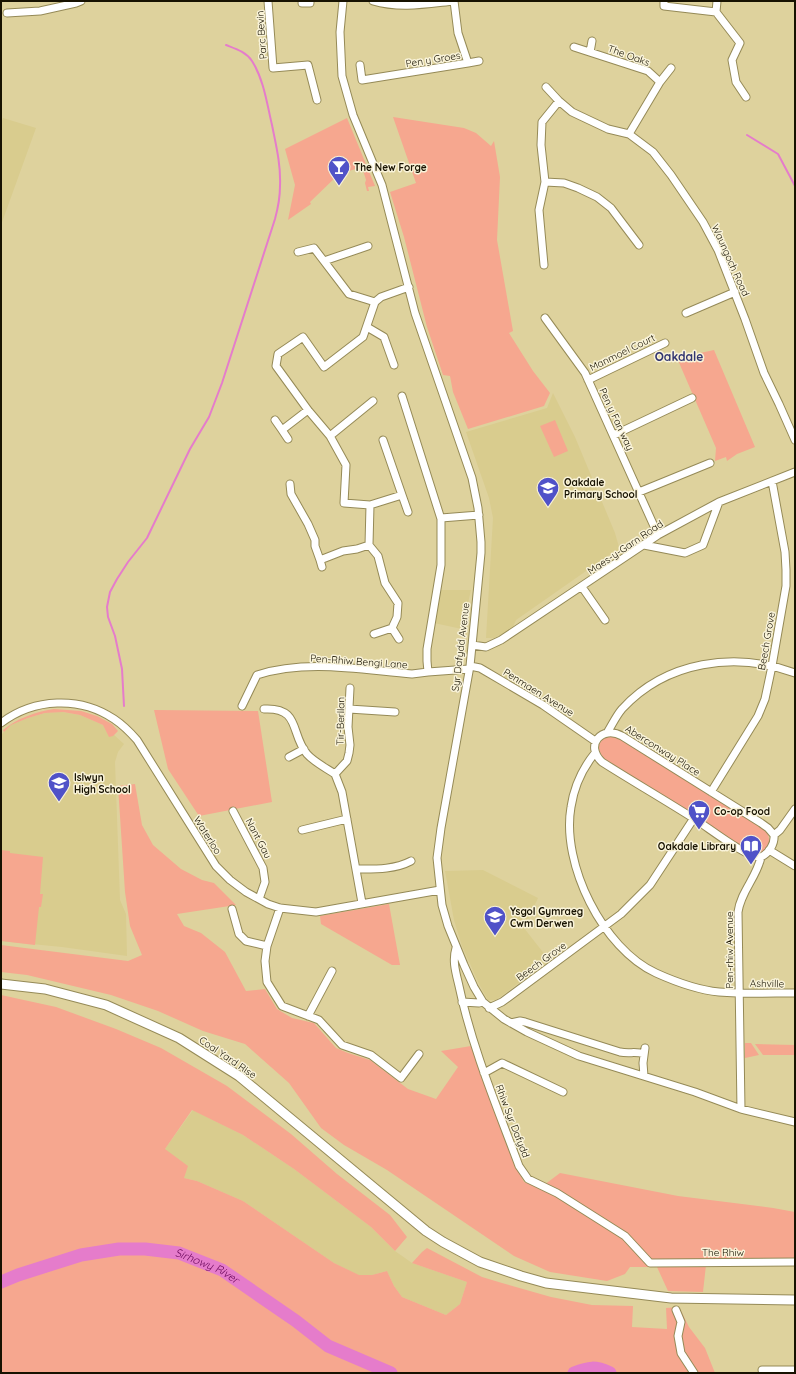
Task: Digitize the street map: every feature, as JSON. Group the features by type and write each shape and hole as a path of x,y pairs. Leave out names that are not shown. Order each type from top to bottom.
{"main road":[{"name":"Coal Yard Rise","path":"1,984 45,989 106,1005 179,1038 240,1076 426,1231 480,1262 521,1276 546,1282 671,1298 795,1300"}],"street":[{"path":"7,13 40,11 67,3 81,1"},
{"name":"Parc Bevin","path":"268,1 273,68 308,65 317,100"},
{"path":"302,3 310,3 310,1"},
{"name":"Syr Dafydd Avenue","path":"343,1 340,32 342,76 353,115 382,185 416,313 472,478 479,515 481,553 470,668 438,844 437,858 440,890 448,926 456,948 474,987 483,1002 511,1023 579,1056 694,1092 741,1109 795,1122"},
{"name":"Pen y Groes","path":"360,65 360,83 468,63 458,33 454,1 407,6 387,5 373,1"},
{"path":"716,12 717,1"},
{"path":"664,3 716,12 740,43 732,60 736,82 746,97"},
{"path":"590,52 592,41"},
{"name":"The Oaks","path":"574,47 648,71 660,82"},
{"path":"468,63 479,61"},
{"path":"629,134 660,82 671,68"},
{"name":"Waungoch Road","path":"546,87 559,102 572,112 608,129 629,134 653,152 685,194 703,222 714,243 735,292 764,373 780,404 795,440"},
{"path":"544,265 539,210 545,182 541,145 542,122 559,102"},
{"path":"545,182 564,183 597,197 611,208 639,244"},
{"path":"324,261 368,246"},
{"path":"298,252 314,248 349,294 375,302"},
{"path":"402,495 370,505 344,503 346,465 330,436 308,410 276,366 278,354 303,337 324,367 363,337 375,302 381,297 409,288"},
{"path":"686,313 735,292"},
{"name":"Pen y Fan way","path":"545,318 581,367 588,380 640,492 658,535"},
{"path":"367,328 384,337 394,365"},
{"name":"Manmoel Court","path":"588,380 665,343"},
{"path":"402,396 441,518 442,565 427,649 428,672"},
{"path":"614,436 692,398"},
{"path":"330,436 373,401"},
{"path":"282,430 308,410"},
{"path":"276,420 288,439"},
{"path":"383,440 408,512"},
{"path":"640,492 710,463"},
{"name":"Maes-y-Garn Road","path":"472,646 486,647 501,640 658,535 719,502 795,472"},
{"name":"Beech Grove","path":"711,792 758,716 772,666 786,586 786,570 785,552 772,481"},
{"path":"290,484 291,494 315,540 315,546 321,564 343,551 369,545"},
{"path":"644,544 685,553 703,545 719,502"},
{"path":"370,505 369,545 378,556 385,583 398,603 398,616 392,628 374,634"},
{"path":"441,518 479,515"},
{"path":"582,587 605,620"},
{"path":"392,628 399,639"},
{"path":"761,857 753,856 602,762 595,753 595,741 603,734 607,733 621,711 628,704 658,682 689,668 719,662 747,662 772,666 795,673"},
{"name":"Pen-Rhiw Bengi Lane","path":"242,706 257,675 271,671 309,666 412,674 470,668"},
{"name":"Penmaen Avenue","path":"470,668 480,668 543,705 595,741"},
{"name":"Tir-Berllan","path":"335,774 347,760 349,754 350,745 348,727 350,688"},
{"name":"Waterloo","path":"1,723 21,711 37,705 57,702 83,705 99,710 114,719 126,728 145,751 216,866 230,880 246,892 268,904 280,908 316,912 440,890"},
{"path":"264,709 275,708 288,716 307,754 313,760 335,774 342,792 362,904"},
{"path":"349,709 395,712"},
{"name":"Aberconway Place","path":"607,733 616,733 622,736 762,823 774,835"},
{"path":"289,757 304,749"},
{"name":"Ashville","path":"595,753 583,770 573,796 570,808 570,835 574,860 581,884 589,902 612,937 625,952 638,963 654,972 684,984 719,992 795,993"},
{"path":"795,809 780,830 774,835 773,844 769,850 795,866"},
{"name":"Nant Gau","path":"233,811 263,868 265,882 259,899"},
{"name":"Beech Grove","path":"489,1008 502,1002 621,914 650,885 694,818"},
{"path":"302,830 347,819"},
{"name":"Pen-rhiw Avenue","path":"741,1109 738,912 739,904 760,865 761,857 769,850"},
{"path":"356,869 382,868 404,864 411,861"},
{"path":"280,908 267,946 265,961 267,982 282,1006 319,1020 342,1045 371,1055 401,1078 419,1054"},
{"path":"232,909 239,934 246,941 267,946"},
{"name":"Rhiw Syr Dafydd","path":"456,948 454,963 462,1002 484,1073 520,1166 528,1178 557,1193 625,1236 650,1264"},
{"path":"308,1016 332,971"},
{"path":"462,1002 483,1002"},
{"path":"511,1023 520,1021 525,1022 628,1054 645,1051 644,1076"},
{"path":"484,1073 502,1063 563,1092"},
{"name":"The Rhiw","path":"650,1264 795,1262"},
{"path":"676,1310 681,1322 678,1336 681,1352 694,1373"},
{"path":"762,1370 795,1370"}],"shaded area":[{"path":"393,117 464,128 476,133 491,146 494,141 500,177 497,240 513,331 509,333 533,371 550,393 544,406 468,429 453,392 450,376 443,375 427,327 404,237 390,192 416,183"},
{"path":"3,118 36,128 1,225 1,123"},
{"path":"347,118 375,186 368,187 369,191 367,191 365,183 366,180 362,167 339,174 310,202 311,204 288,220 295,185 285,149"},
{"path":"714,350 755,447 737,454 727,461 726,457 715,461 716,448 677,358"},
{"name":"Oakdale Primary School","path":"553,393 575,437 615,533 621,554 609,555 516,620 512,629 494,638 486,638 493,518 489,498 466,432 547,408"},
{"path":"555,420 568,451 554,457 540,426"},
{"path":"440,590 471,590 462,629 434,623"},
{"path":"54,709 81,711 97,716 112,724 118,731 113,736 109,737 103,725 80,715 63,712 45,713 28,718 11,725 4,732 3,730 15,722 27,716"},
{"path":"154,710 258,711 272,802 199,816 168,769"},
{"name":"Islwyn High School","path":"62,712 80,715 103,725 124,744 118,752 115,762 120,900 126,914 127,956 62,947 1,941 1,735 11,725 28,718 45,713"},
{"path":"610,736 618,737 765,830 769,839 769,844 766,849 760,853 755,853 748,850 604,759 601,755 599,745 602,740"},
{"path":"135,784 142,825 153,845 181,869 202,880 214,883 236,905 177,914 184,926 201,933 225,952 246,991 265,989 277,1009 292,1018 314,1023 336,1048 370,1060 408,1089 436,1099 458,1067 441,1051 471,1046 515,1165 524,1182 540,1188 560,1173 678,1196 795,1212 795,1266 706,1265 703,1292 668,1291 657,1267 630,1267 625,1274 607,1281 550,1272 514,1256 387,1170 344,1145 321,1128 289,1083 245,1044 203,1031 158,1011 111,995 27,975 1,972 1,945 128,961 142,955 130,926 125,892 118,786"},
{"path":"1,850 10,851 10,853 43,857 40,894 43,894 41,907 39,907 35,945 1,941"},
{"name":"Ysgol Gymraeg Cwm Derwen","path":"483,870 538,898 524,928 549,960 496,1000 488,1000 462,946 454,920 445,871"},
{"path":"389,904 400,965 392,965 321,924 320,916"},
{"path":"1,995 56,1007 116,1029 161,1048 227,1086 291,1134 337,1174 390,1215 407,1237 395,1251 371,1227 294,1169 243,1135 192,1110 165,1149 188,1166 184,1178 197,1181 243,1201 334,1263 359,1275 372,1275 387,1271 394,1286 402,1297 446,1315 460,1304 467,1282 412,1263 427,1248 482,1277 551,1297 592,1305 633,1306 632,1327 667,1329 666,1308 679,1307 689,1327 705,1348 715,1373 1,1373"},
{"path":"745,1043 751,1043 759,1055 745,1058"},
{"path":"755,1044 795,1045 795,1055 763,1055"},
{"path":"193,1110 243,1135 294,1169 371,1227 395,1251 412,1263 467,1282 460,1304 446,1315 402,1297 394,1286 387,1271 372,1275 358,1275 334,1263 243,1201 197,1181 184,1178 165,1149"}],"waterway":[{"path":"124,706 122,669 115,636 108,617 107,607 110,592 128,562 147,538 190,449 209,417 222,383 275,219 279,202 280,178 277,148 262,84 256,68 250,58 240,51 226,45"},
{"path":"747,135 778,154 795,186"},
{"name":"Sirhowy River","path":"1,1282 81,1255 119,1249 145,1249 179,1253 222,1270 296,1321 328,1346 391,1373"},
{"name":"Sirhowy River","path":"574,1373 592,1368 610,1373"}],"place":[{"name":"The New Forge","path":"339,186"},
{"name":"Oakdale Primary School","path":"548,508"},
{"name":"Islwyn High School","path":"59,802"},
{"name":"Co-op Food","path":"699,830"},
{"name":"Oakdale Library","path":"751,866"},
{"name":"Ysgol Gymraeg Cwm Derwen","path":"495,936"}],"district":[{"name":"Oakdale","path":"679,357"}]}
